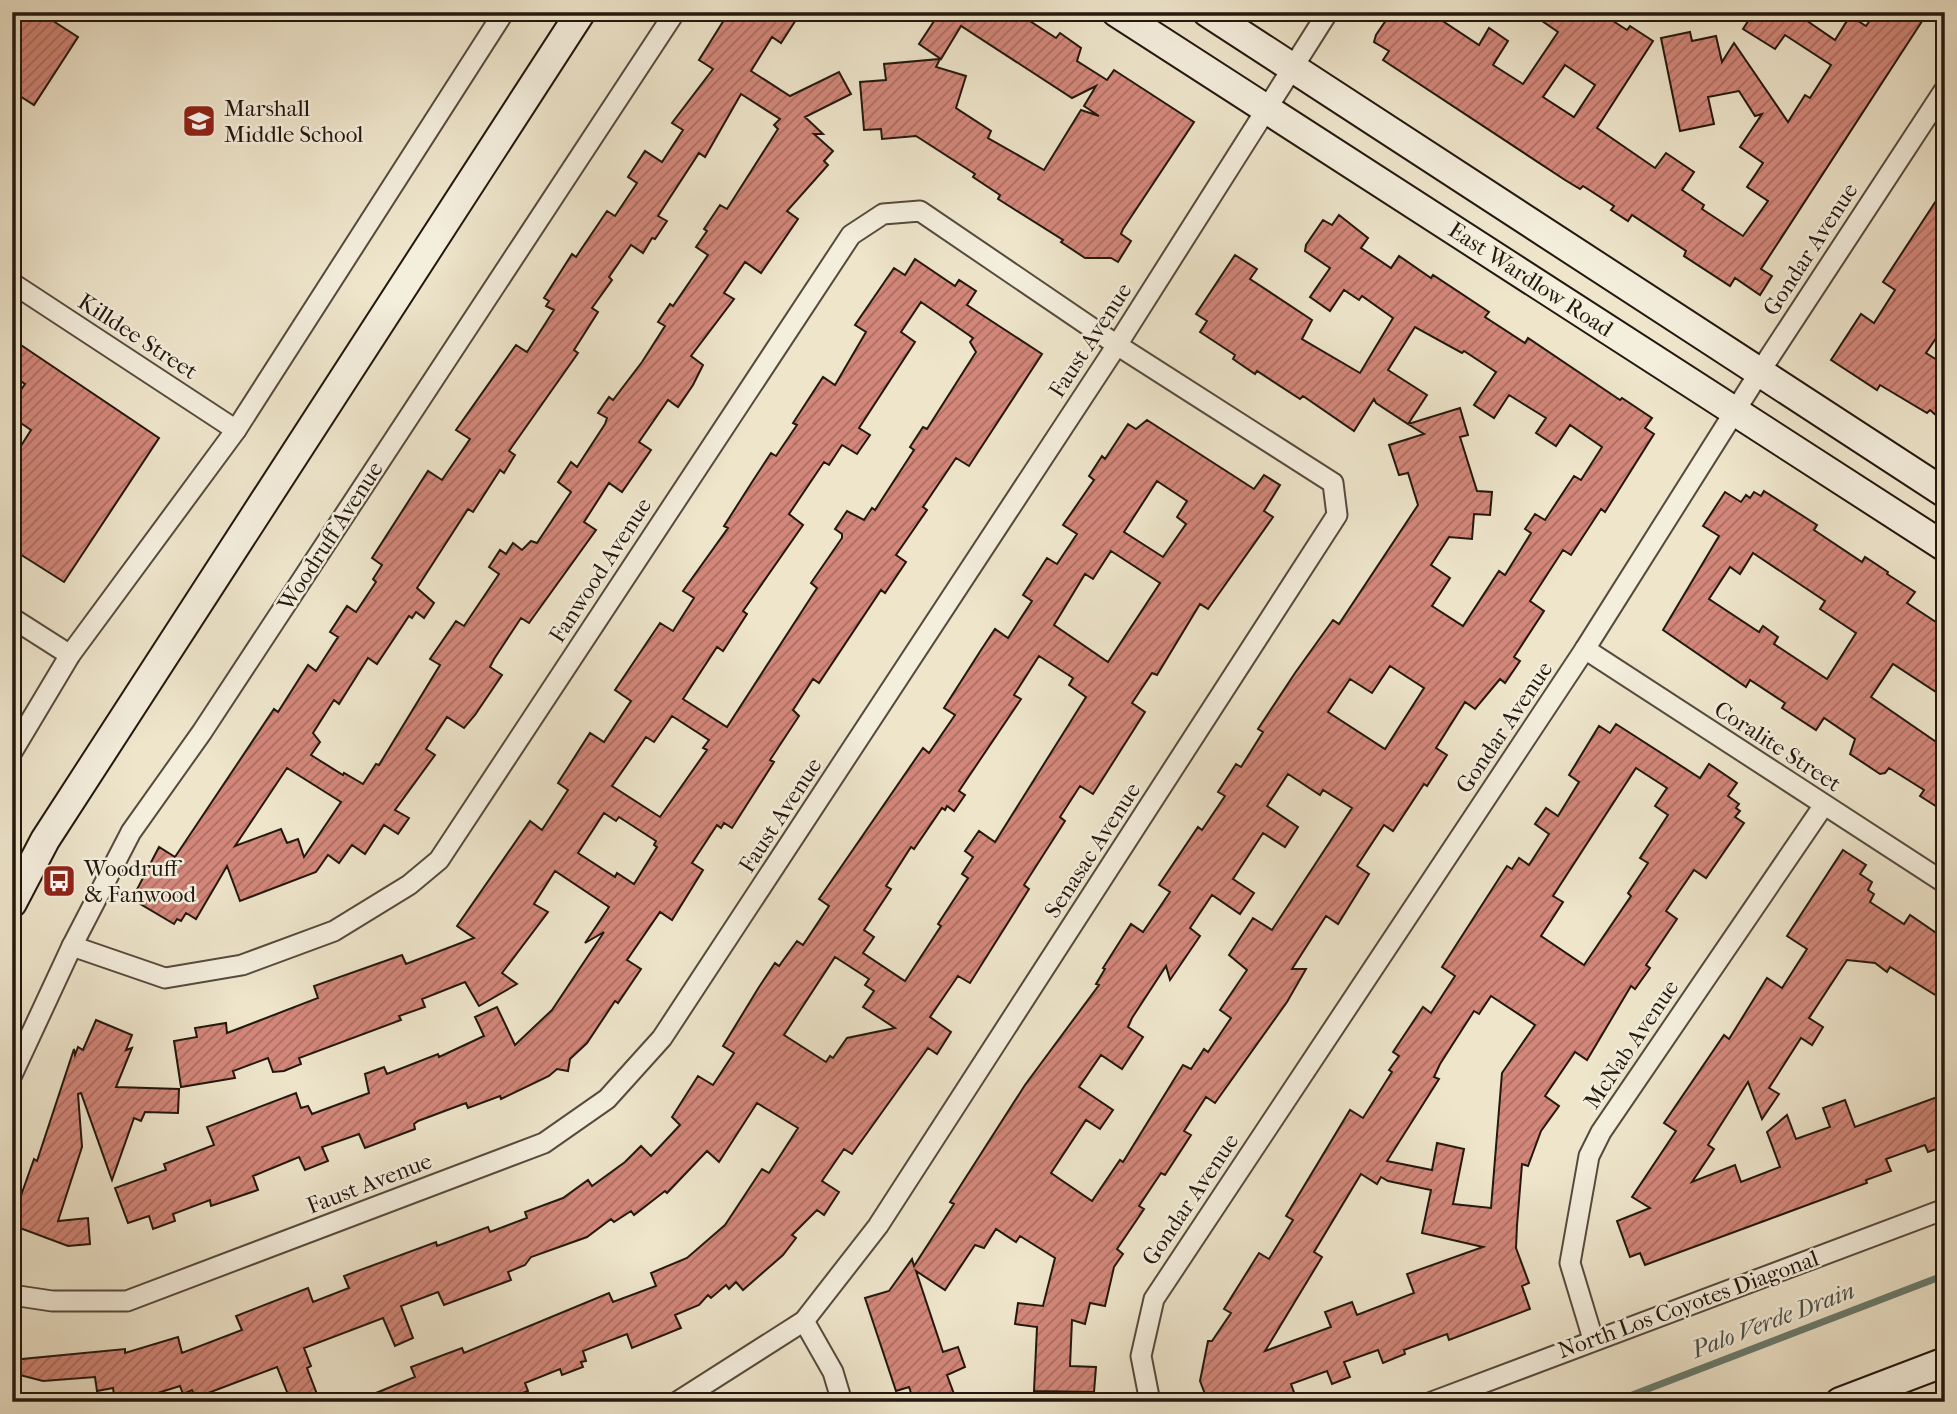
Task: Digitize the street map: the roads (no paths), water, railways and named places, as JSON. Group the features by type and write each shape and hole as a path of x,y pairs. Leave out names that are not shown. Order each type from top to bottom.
{"main road":[{"path":"12,903 52,829 581,12"},
{"name":"East Wardlow Road","path":"1116,12 1945,547"},
{"name":"East Wardlow Road","path":"1207,12 1945,493"},
{"path":"1840,1402 1945,1362"}],"street":[{"path":"12,752 70,655 236,430 504,12"},
{"name":"Woodruff Avenue","path":"12,1075 72,946 131,832 210,720 675,12"},
{"name":"Faust Avenue","path":"12,1295 52,1301 127,1301 544,1143 607,1099 662,1038 1117,345 1291,66 1328,12"},
{"name":"Gondar Avenue","path":"1150,1402 1142,1356 1154,1298 1585,649 1735,410 1945,89"},
{"name":"Fanwood Avenue","path":"72,946 165,978 242,965 334,931 409,885 439,860 851,235 883,214 920,211 1117,345"},
{"name":"Killdee Street","path":"12,283 236,430"},
{"name":"Senasac Avenue","path":"677,1402 804,1321 878,1226 1338,515 1333,483 1117,345"},
{"path":"12,618 70,655"},
{"name":"Coralite Street","path":"1585,649 1945,883"},
{"name":"McNab Avenue","path":"1593,1339 1570,1264 1589,1156 1601,1132 1824,806"},
{"name":"North Los Coyotes Diagonal","path":"1432,1402 1593,1339 1945,1209"},
{"path":"804,1321 833,1372 842,1402"}],"waterway":[{"name":"Palo Verde Drain","path":"1614,1402 1945,1275"}],"place":[{"name":"Marshall Middle School","path":"199,121"},
{"name":"Woodruff & Fanwood","path":"59,881"}]}
